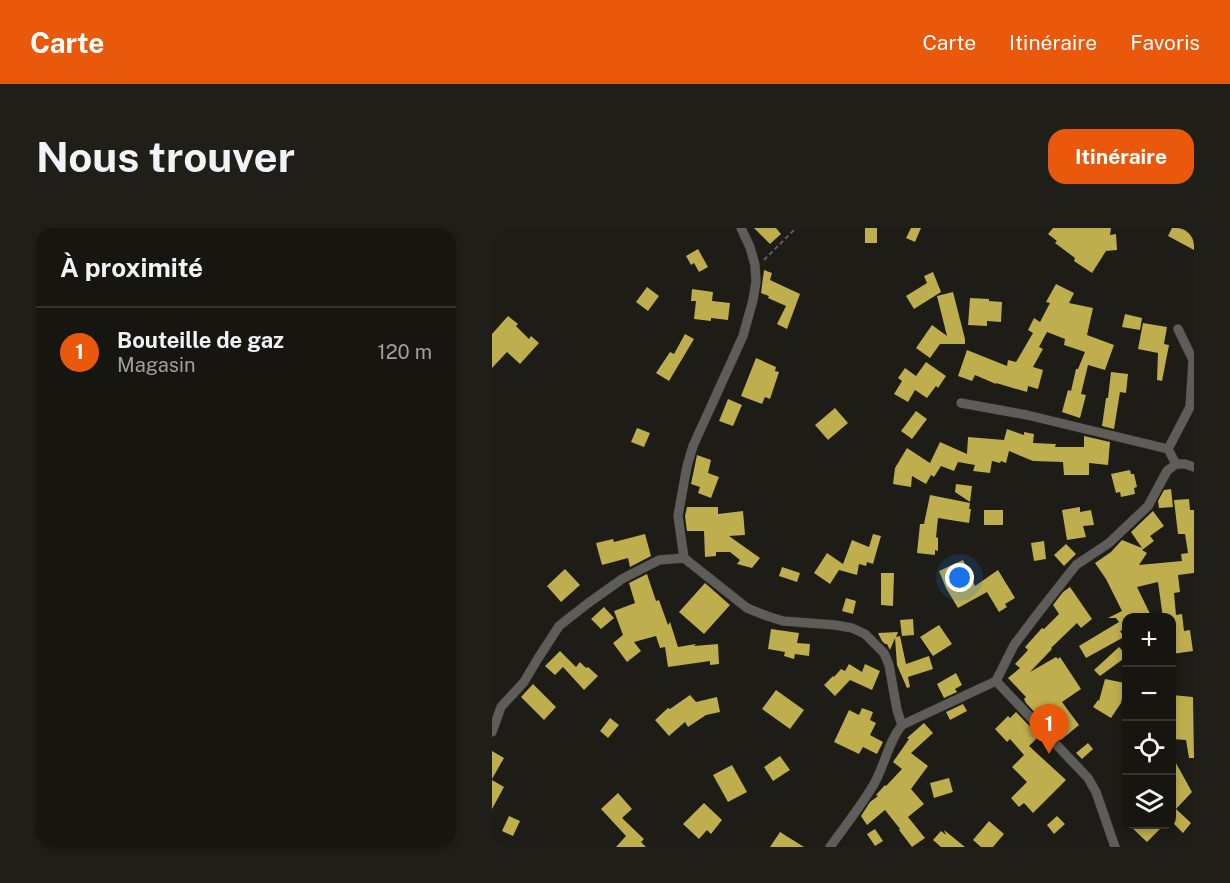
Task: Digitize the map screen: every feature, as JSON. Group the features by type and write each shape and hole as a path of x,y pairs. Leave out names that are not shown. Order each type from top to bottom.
{"street":[{"path":"684,558 678,516 687,466 693,446 742,336 753,300 756,282 755,265 741,228"},
{"path":"1168,448 1190,407 1193,360 1178,329"},
{"path":"961,403 1027,415 1168,448"},
{"path":"1168,448 1176,464"},
{"path":"830,847 872,787 894,734 902,725 996,681 1014,645 1076,565 1109,543 1148,506 1167,471 1176,464 1194,467"},
{"path":"492,732 501,707 524,682 559,627 622,579 659,560 684,558 747,608 766,616 783,621 852,628 865,634 884,653 890,665 897,710 902,725"},
{"path":"996,681 1088,778 1103,809 1115,847"}],"path":[{"path":"761,263 796,228"}],"building":[{"path":"754,228 776,228 781,234 770,244"},
{"path":"865,228 877,228 877,243 865,243"},
{"path":"911,228 921,228 915,242 906,238"},
{"path":"1053,228 1111,228 1110,235 1116,234 1117,250 1106,251 1092,273 1074,261 1075,258 1055,243 1057,241 1048,234"},
{"path":"1172,228 1194,228 1194,250 1168,236"},
{"path":"698,249 708,267 699,272 686,256"},
{"path":"764,270 772,273 770,280 800,294 787,329 777,324 786,306 761,293"},
{"path":"933,272 941,292 914,309 906,296 927,283 924,276"},
{"path":"1056,284 1074,293 1069,303 1093,308 1087,335 1114,345 1105,370 1088,365 1081,394 1086,395 1080,418 1062,412 1068,390 1071,391 1076,369 1085,352 1064,345 1065,339 1047,332 1039,347 1043,349 1033,367 1043,370 1038,389 1028,386 1027,392 996,384 975,375 972,381 958,376 967,350 1007,366 1008,360 1016,362 1033,333 1028,330 1034,318 1040,322 1050,303 1046,302"},
{"path":"647,287 659,296 648,311 636,302"},
{"path":"692,289 713,292 712,301 730,303 728,320 694,319 696,301 691,301"},
{"path":"953,292 965,344 940,344 930,358 916,348 932,325 947,336 937,296"},
{"path":"970,298 1002,302 1001,322 987,321 987,326 968,325"},
{"path":"1125,314 1142,318 1140,330 1122,327"},
{"path":"508,316 518,324 516,326 529,339 531,336 539,343 520,364 507,352 492,368 492,334"},
{"path":"1143,323 1167,327 1164,344 1169,345 1162,381 1157,380 1158,353 1138,349"},
{"path":"685,334 694,339 669,381 656,373 670,352 674,354"},
{"path":"756,358 776,367 775,371 779,372 770,399 765,397 762,404 741,396"},
{"path":"926,362 946,376 938,388 936,386 927,398 915,390 908,402 894,394 902,381 898,378 905,368 916,376"},
{"path":"1111,372 1128,374 1126,393 1120,392 1114,429 1102,426"},
{"path":"728,399 742,405 733,426 719,421"},
{"path":"835,408 848,423 828,440 815,425"},
{"path":"916,411 927,419 912,439 901,431"},
{"path":"637,428 650,433 644,447 631,442"},
{"path":"1007,429 1024,435 1024,432 1034,434 1033,443 1056,444 1055,447 1084,447 1084,436 1110,442 1108,465 1089,463 1089,475 1064,475 1063,462 1033,461 1009,451 1006,463 992,461 990,473 973,471 975,465 958,462 954,471 941,466 934,477 931,475 926,484 912,476 911,487 893,484 895,468 907,448 930,463 940,442 967,454 968,437 1004,440"},
{"path":"697,455 711,460 708,473 719,477 711,498 698,493 700,487 691,484"},
{"path":"1130,470 1131,474 1134,474 1137,487 1134,488 1135,494 1121,497 1120,492 1116,493 1111,474"},
{"path":"956,484 972,486 970,502 955,492"},
{"path":"1171,489 1173,507 1159,508 1158,501 1164,490"},
{"path":"930,495 970,503 969,509 971,509 969,523 938,518 936,537 938,538 938,551 935,550 935,555 917,553 920,524 924,524"},
{"path":"1189,499 1190,510 1194,510 1194,573 1178,575 1180,592 1174,593 1176,613 1162,613 1158,582 1137,587 1150,613 1122,613 1122,630 1120,631 1122,638 1086,658 1079,646 1119,622 1116,618 1108,618 1122,611 1095,563 1111,552 1122,540 1142,548 1131,532 1153,511 1164,526 1150,536 1154,541 1142,550 1147,553 1139,565 1182,561 1181,554 1188,553 1185,534 1178,534 1174,500"},
{"path":"687,507 718,507 718,514 743,511 745,535 729,536 760,558 752,568 737,564 740,560 730,552 716,552 716,556 705,557 704,531 687,531 685,516"},
{"path":"1080,507 1080,512 1091,510 1094,525 1083,526 1086,537 1067,540 1062,510"},
{"path":"984,510 1003,510 1003,525 984,525"},
{"path":"645,534 651,556 630,567 628,558 602,565 596,543 613,539 614,542"},
{"path":"873,534 881,536 873,564 867,562 866,566 859,564 857,575 839,570 830,584 814,573 827,553 843,564 852,540 869,547"},
{"path":"1044,541 1046,559 1034,561 1031,543"},
{"path":"1066,544 1076,554 1064,566 1054,555"},
{"path":"963,560 975,586 998,570 1015,598 1005,604 1007,607 999,612 987,592 958,608 939,571"},
{"path":"782,567 800,573 797,582 779,576"},
{"path":"565,569 580,585 561,602 547,586"},
{"path":"881,573 894,573 893,606 881,605"},
{"path":"647,574 656,601 659,600 668,625 670,622 678,647 718,644 719,664 710,665 710,661 668,667 665,647 660,648 656,636 634,642 641,651 627,662 613,643 623,635 614,611 635,603 629,583"},
{"path":"705,583 730,605 704,634 679,612"},
{"path":"1070,587 1092,619 1081,628 1077,623 1030,672 1060,657 1081,689 1062,702 1079,725 1061,740 1055,734 1059,731 1043,710 1037,715 1026,703 1024,699 1026,697 1008,678 1020,668 1015,664 1028,650 1025,647 1059,614 1053,605"},
{"path":"846,598 856,601 853,614 842,611"},
{"path":"604,607 614,618 601,629 591,619"},
{"path":"1182,614 1184,631 1190,630 1193,651 1176,653 1176,615"},
{"path":"913,619 914,635 902,636 900,620"},
{"path":"939,625 952,644 933,656 920,637"},
{"path":"771,629 799,633 797,643 810,644 809,656 795,654 794,659 784,656 785,652 768,649"},
{"path":"898,632 896,637 900,636 906,664 929,656 933,669 908,677 910,687 907,688 897,665 895,638 890,650 878,633"},
{"path":"1119,647 1122,650 1122,660 1100,676 1094,670"},
{"path":"560,651 576,667 580,662 598,676 584,690 563,667 555,675 545,666"},
{"path":"849,664 862,672 865,664 880,671 872,690 850,680 835,696 824,685 841,669 845,671"},
{"path":"956,673 962,685 955,689 957,692 944,698 937,684"},
{"path":"1105,679 1122,682 1121,703 1111,718 1093,707 1099,701"},
{"path":"533,684 556,707 544,720 521,697"},
{"path":"776,690 804,710 790,729 762,709"},
{"path":"690,695 696,702 717,697 720,712 706,715 688,727 685,722 669,736 655,720 668,708 670,709"},
{"path":"1176,695 1193,697 1194,758 1189,758 1186,740 1176,739"},
{"path":"963,704 967,711 950,720 946,712"},
{"path":"862,708 873,712 870,720 876,723 870,735 883,742 877,754 863,747 859,754 834,742 849,710 859,715"},
{"path":"1016,712 1039,736 1029,746 1066,780 1033,813 1024,803 1019,807 1011,798 1027,782 1012,767 1024,755 1010,739 1007,742 995,729 1008,716 1010,718"},
{"path":"610,718 619,725 608,738 600,731"},
{"path":"924,723 933,733 911,753 928,766 911,789 924,804 908,817 925,838 912,847 885,810 867,825 861,816 870,802 878,796 876,795 902,769 893,762 909,739 907,738"},
{"path":"1088,743 1093,749 1082,759 1076,753"},
{"path":"492,751 504,758 492,779"},
{"path":"780,756 790,770 773,781 764,767"},
{"path":"1176,763 1192,792 1176,809"},
{"path":"732,765 747,792 728,802 713,775"},
{"path":"949,778 953,792 934,798 930,783"},
{"path":"492,780 504,787 492,809"},
{"path":"618,793 632,809 622,818 644,839 641,842 646,847 616,847 626,836 601,809"},
{"path":"704,803 722,820 711,834 707,830 699,839 683,824"},
{"path":"1176,809 1191,823 1183,833 1176,826"},
{"path":"509,816 520,821 513,836 502,831"},
{"path":"1057,816 1065,824 1054,834 1047,825"},
{"path":"989,821 1004,834 993,847 981,847 973,840"},
{"path":"875,829 883,841 875,846 867,834"},
{"path":"1133,829 1160,829 1147,842"},
{"path":"944,830 965,847 941,847 933,840 941,831 946,835"},
{"path":"780,832 804,847 770,847"}],"place":[{"name":"Bouteille de gaz","path":"1049,754"}]}
